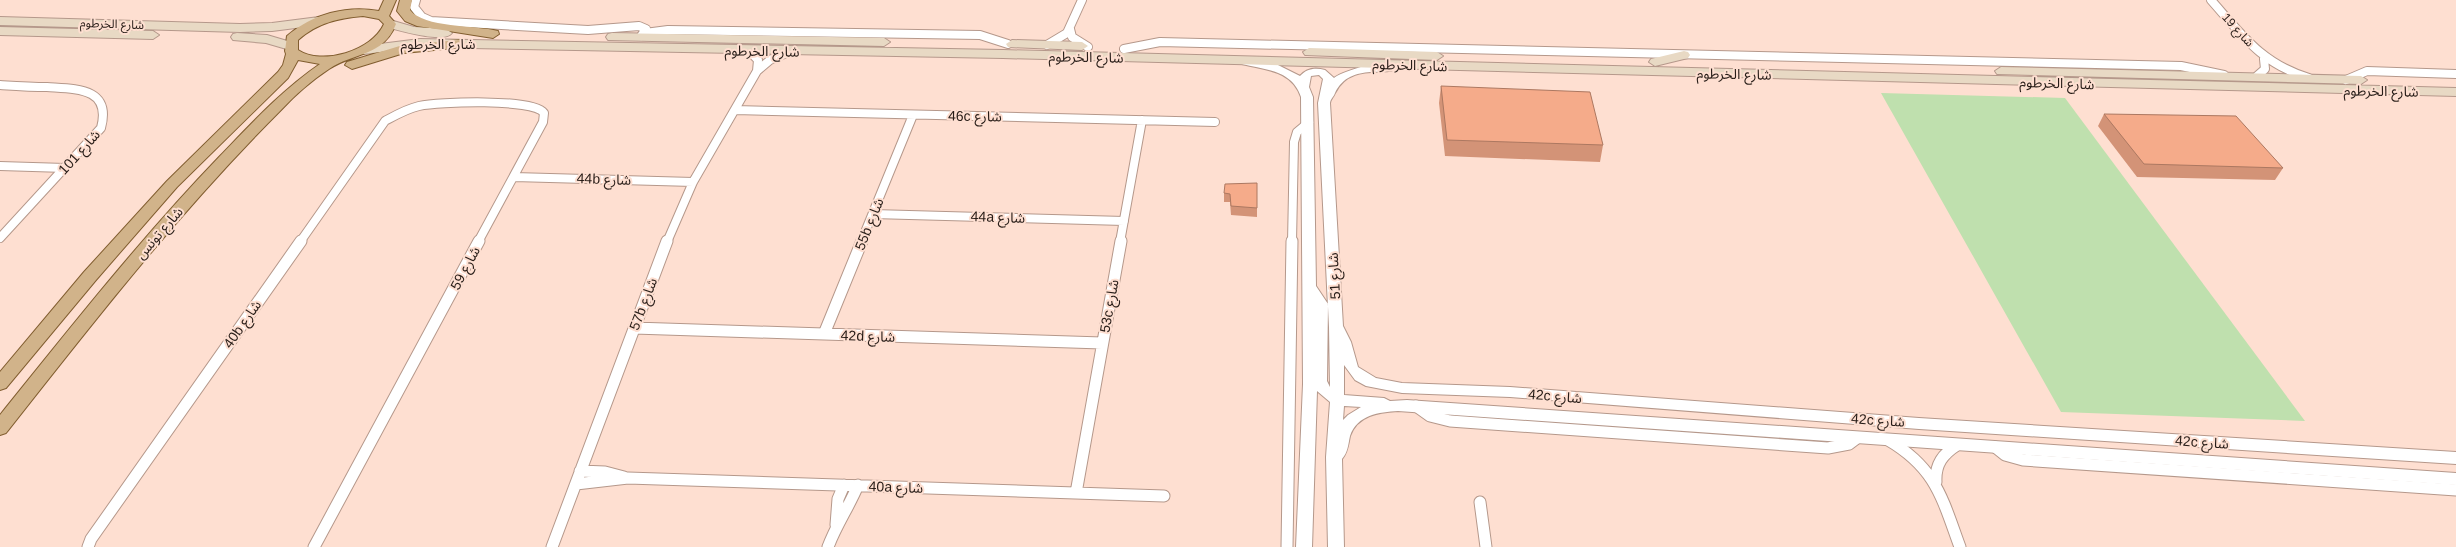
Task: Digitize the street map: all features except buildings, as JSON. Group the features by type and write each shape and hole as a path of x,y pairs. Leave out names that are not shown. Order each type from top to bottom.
{"main road":[{"path":"335,16 364,0"},
{"path":"291,50 310,60 338,58 364,50 381,40 390,29 387,20 390,0"},
{"path":"406,0 403,8 404,13 413,21 430,25 480,30 493,34"},
{"path":"335,16 363,12 387,20"},
{"name":"شارع تونس","path":"0,384 90,276 172,184 283,75 290,65 291,50 298,33 319,21 335,16"},
{"name":"شارع الخرطوم","path":"387,20 420,32 493,34 642,32 1047,45 1085,52 1124,49 1351,53 1606,66 2456,92"},
{"name":"شارع الخرطوم","path":"0,21 240,28 272,27 319,21"},
{"name":"شارع الخرطوم","path":"0,31 250,38 276,41 291,50"},
{"name":"شارع الخرطوم","path":"364,50 409,43 789,52 1085,52 1232,60 1406,66 1606,66 1655,62 2456,82"},
{"path":"274,110 290,103 325,76 348,66 403,50 458,44"},
{"path":"1085,52 1150,54 1194,51"},
{"path":"1655,62 1684,56"},
{"name":"شارع تونس","path":"0,428 162,228 274,110 306,79 338,58"}],"street":[{"path":"416,0 414,7 422,18 444,22 597,31 642,32 668,30 980,35 1008,44"},
{"path":"1047,45 1063,37 1070,29 1082,0"},
{"name":"شارع 19","path":"2211,0 2264,59 2284,70 2309,78"},
{"path":"1070,29 1072,37 1085,52"},
{"path":"1124,49 1146,43 1160,42 1684,56 2182,66 2230,76"},
{"path":"749,51 758,60 758,71"},
{"name":"57b شارع","path":"552,547 679,210 693,182 758,71 770,60 789,52"},
{"name":"شارع 19","path":"2258,76 2265,69 2264,59"},
{"path":"1232,60 1288,73 1304,86"},
{"path":"1324,103 1335,82 1347,74 1359,70 1406,66"},
{"name":"شارع 51","path":"1304,547 1310,384 1309,122 1304,86 1305,77 1308,73 1316,71 1328,75 1324,103 1336,327 1337,399 1334,457 1336,547"},
{"path":"2346,80 2358,73 2367,71 2456,74"},
{"name":"شارع 101","path":"0,85 72,87 92,94 100,101 104,116 101,128 0,238"},
{"name":"شارع 59","path":"314,547 514,177 543,122 544,113 541,109 528,105 439,103 422,105 405,110"},
{"name":"40b شارع","path":"88,547 91,539 381,126 405,110"},
{"name":"46c شارع","path":"735,110 1215,122"},
{"name":"55b شارع","path":"824,334 913,115"},
{"name":"53c شارع","path":"1076,493 1142,120"},
{"path":"1288,547 1294,142 1297,132 1309,122"},
{"path":"0,166 65,168"},
{"name":"44b شارع","path":"514,177 693,182"},
{"name":"44a شارع","path":"873,214 1124,221"},
{"path":"1309,287 1315,293 1320,304 1321,386 1325,394 1337,399 1412,406 1430,416 1450,421 1828,448 1849,444 1857,438"},
{"name":"42c شارع","path":"1336,327 1345,339 1346,355 1351,367 1371,382 1388,386 1499,391 1676,407 2456,458"},
{"name":"42d شارع","path":"634,328 1102,343"},
{"path":"1465,410 1458,401 1463,395 1492,394 1499,391"},
{"name":"42c شارع","path":"1334,457 1340,450 1346,427 1353,419 1371,409 1412,406 2456,479"},
{"path":"1887,440 1918,460 1936,486 1960,547"},
{"path":"1936,486 1935,477 1938,461 1946,452 1958,445"},
{"path":"1995,447 2005,454 2023,460 2456,490"},
{"name":"40a شارع","path":"580,471 605,472 628,478"},
{"name":"40a شارع","path":"576,484 628,478 1164,496"},
{"path":"836,525 838,499 844,485"},
{"path":"828,547 836,525 850,504 858,486"},
{"path":"1480,502 1486,547"}],"green space":[{"path":"1881,93 2065,98 2305,421 2061,412"}]}
